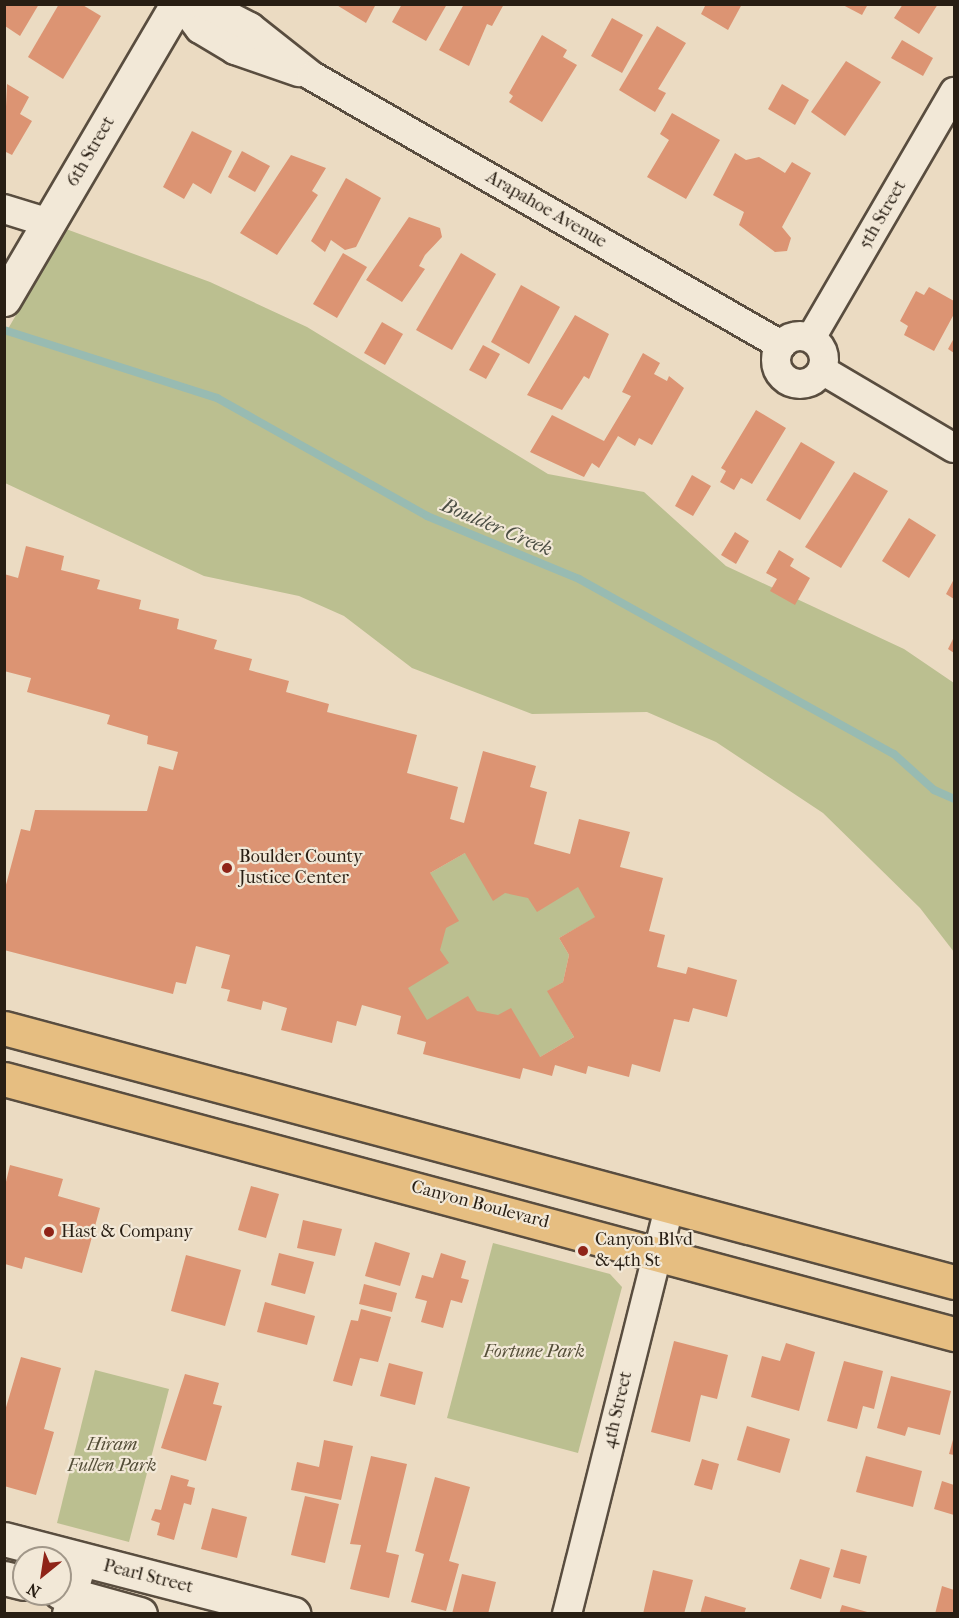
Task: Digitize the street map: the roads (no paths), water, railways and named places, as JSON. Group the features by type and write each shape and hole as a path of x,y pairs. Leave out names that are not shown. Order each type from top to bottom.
{"main road":[{"path":"4,1028 954,1282"},
{"name":"Canyon Boulevard","path":"4,1079 954,1334"}],"street":[{"name":"6th Street","path":"4,299 177,4"},
{"name":"Arapahoe Avenue","path":"182,4 204,33 235,50 312,76"},
{"name":"Arapahoe Avenue","path":"205,4 250,27 312,76 781,345"},
{"name":"5th Street","path":"811,338 954,92"},
{"path":"4,209 50,224"},
{"path":"795,336 811,338 822,350 822,370 802,383 786,379 776,363 781,345 795,336"},
{"path":"822,370 954,448"},
{"name":"4th Street","path":"567,1614 669,1207"},
{"name":"Pearl Street","path":"4,1539 292,1614"},
{"path":"72,1586 83,1560"},
{"name":"Pearl Street","path":"72,1601 140,1614"}],"waterway":[{"name":"Boulder Creek","path":"4,330 217,398 427,516 579,579 894,754 934,790 954,799"}],"place":[{"name":"Boulder County Justice Center","path":"227,868"},
{"name":"Hast & Company","path":"49,1232"},
{"name":"Canyon Blvd & 4th St","path":"583,1251"}],"park label":[{"name":"Fortune Park","path":"534,1352"},
{"name":"Hiram Fullen Park","path":"112,1456"}]}
